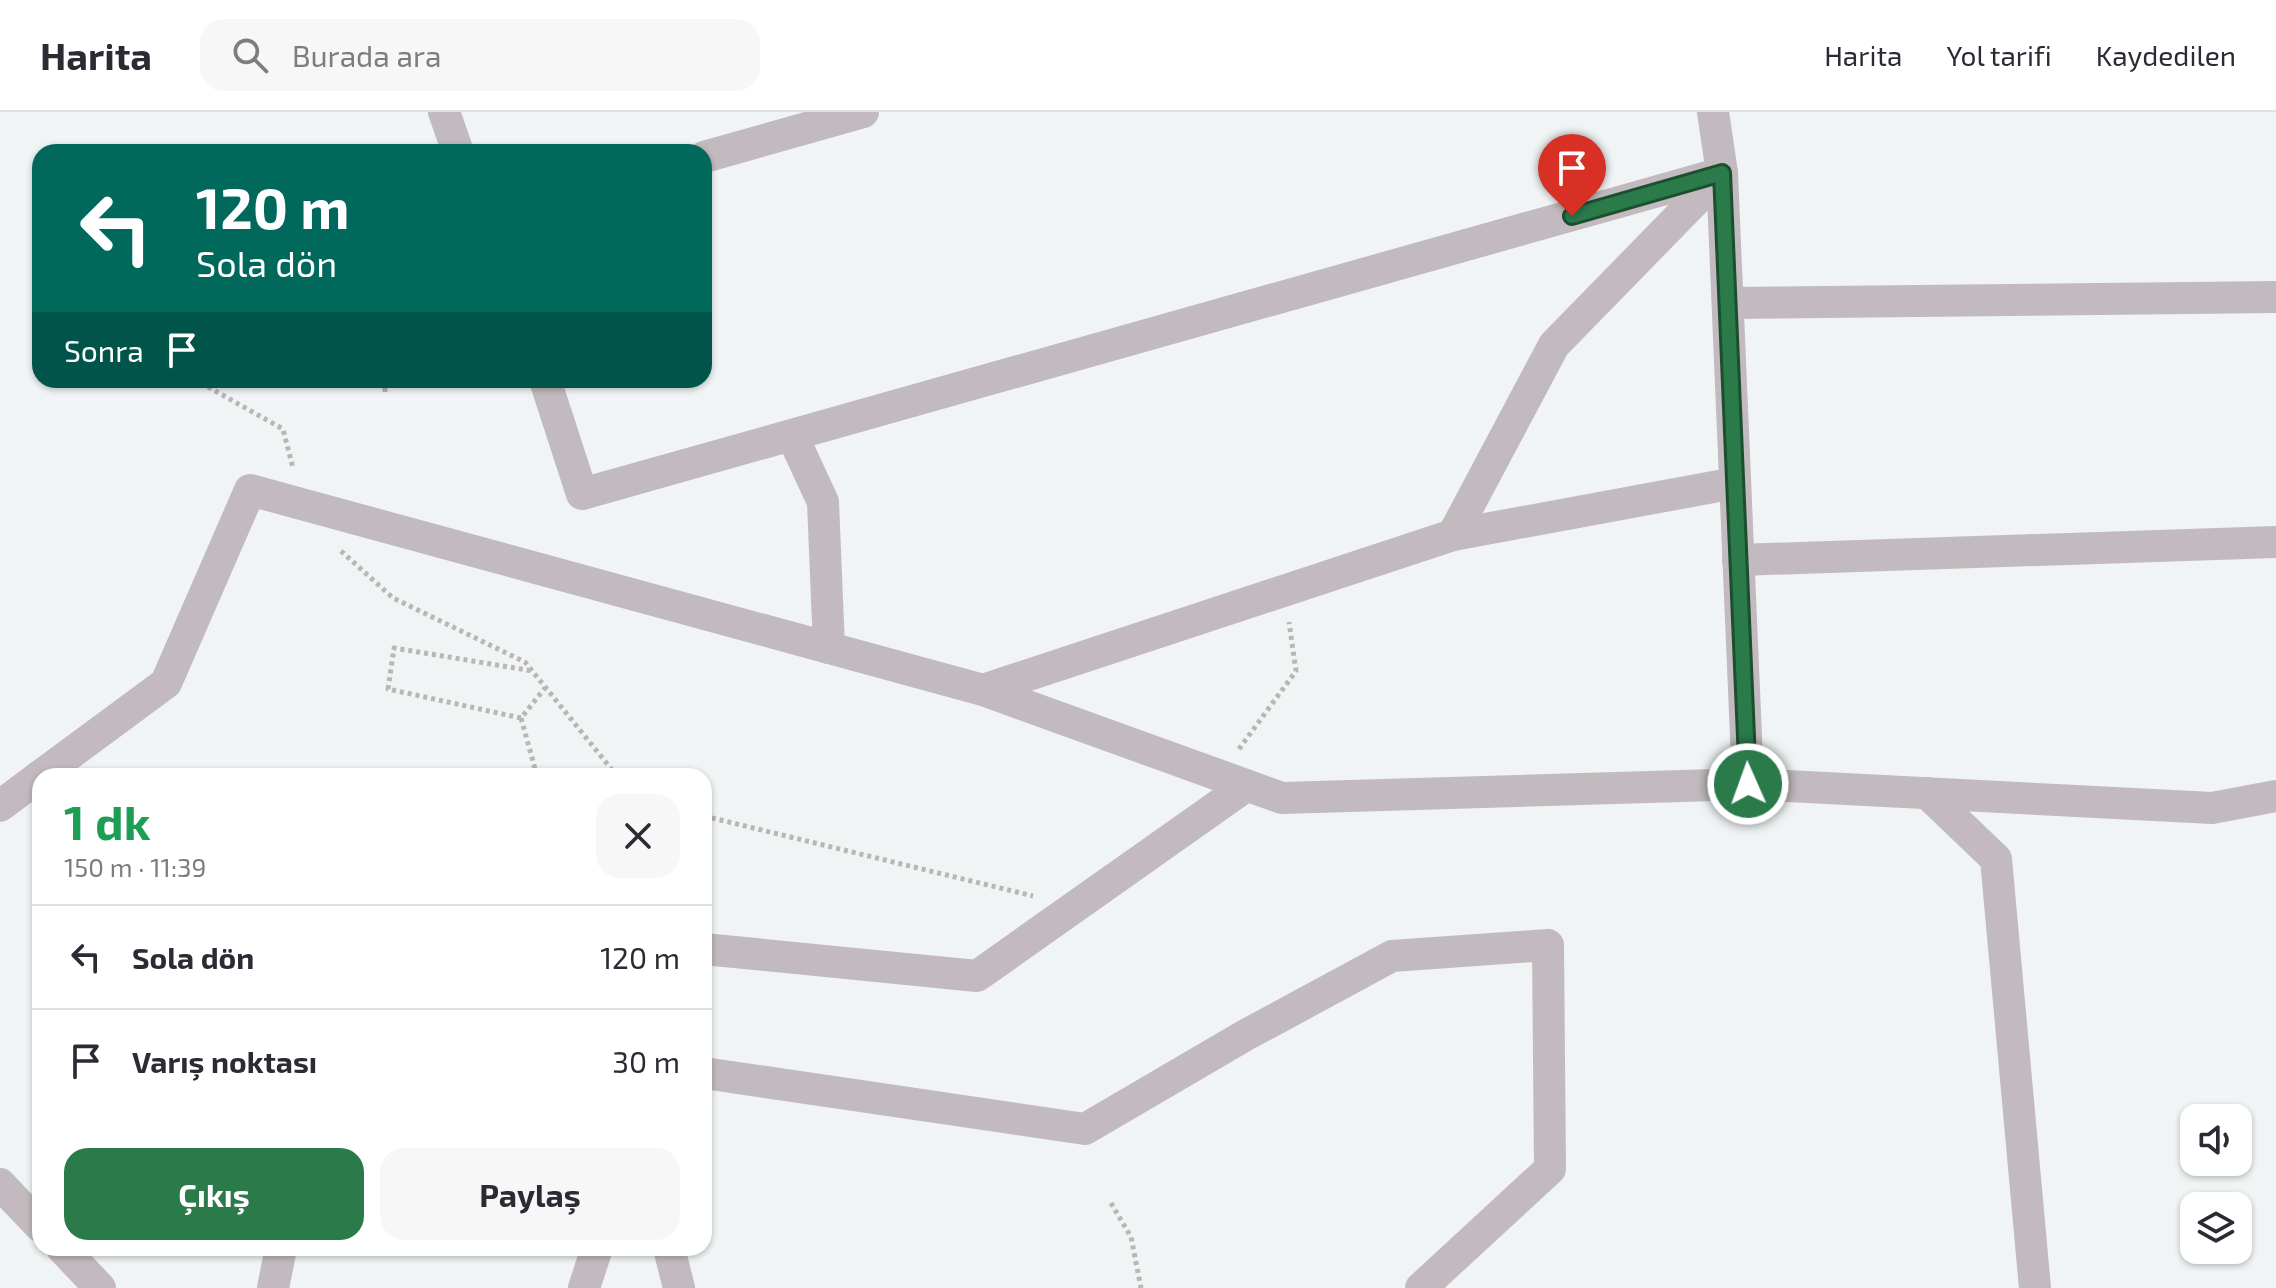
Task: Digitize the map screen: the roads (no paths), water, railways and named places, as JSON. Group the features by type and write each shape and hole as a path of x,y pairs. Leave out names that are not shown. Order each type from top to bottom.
{"street":[{"path":"444,112 455,144"},
{"path":"712,155 863,112"},
{"path":"1713,112 1722,173 1748,784"},
{"path":"548,388 582,494 1722,173"},
{"path":"1453,535 1554,345 1722,173"},
{"path":"1728,303 2276,297"},
{"path":"792,435 823,502 829,648"},
{"path":"983,690 1453,535 1735,483"},
{"path":"51,768 166,683 250,490 983,690 1282,798 1748,784 2212,808 2276,796"},
{"path":"1738,560 2276,542"},
{"path":"712,950 977,976 1076,906 1233,781"},
{"path":"0,806 32,782"},
{"path":"1927,793 1996,859 2035,1288"},
{"path":"712,1074 1085,1129 1244,1036 1392,956 1548,945 1550,1169 1421,1288"},
{"path":"0,1184 32,1218"},
{"path":"70,1256 100,1288"},
{"path":"273,1288 279,1256"},
{"path":"584,1288 594,1256"},
{"path":"671,1256 679,1288"}]}
